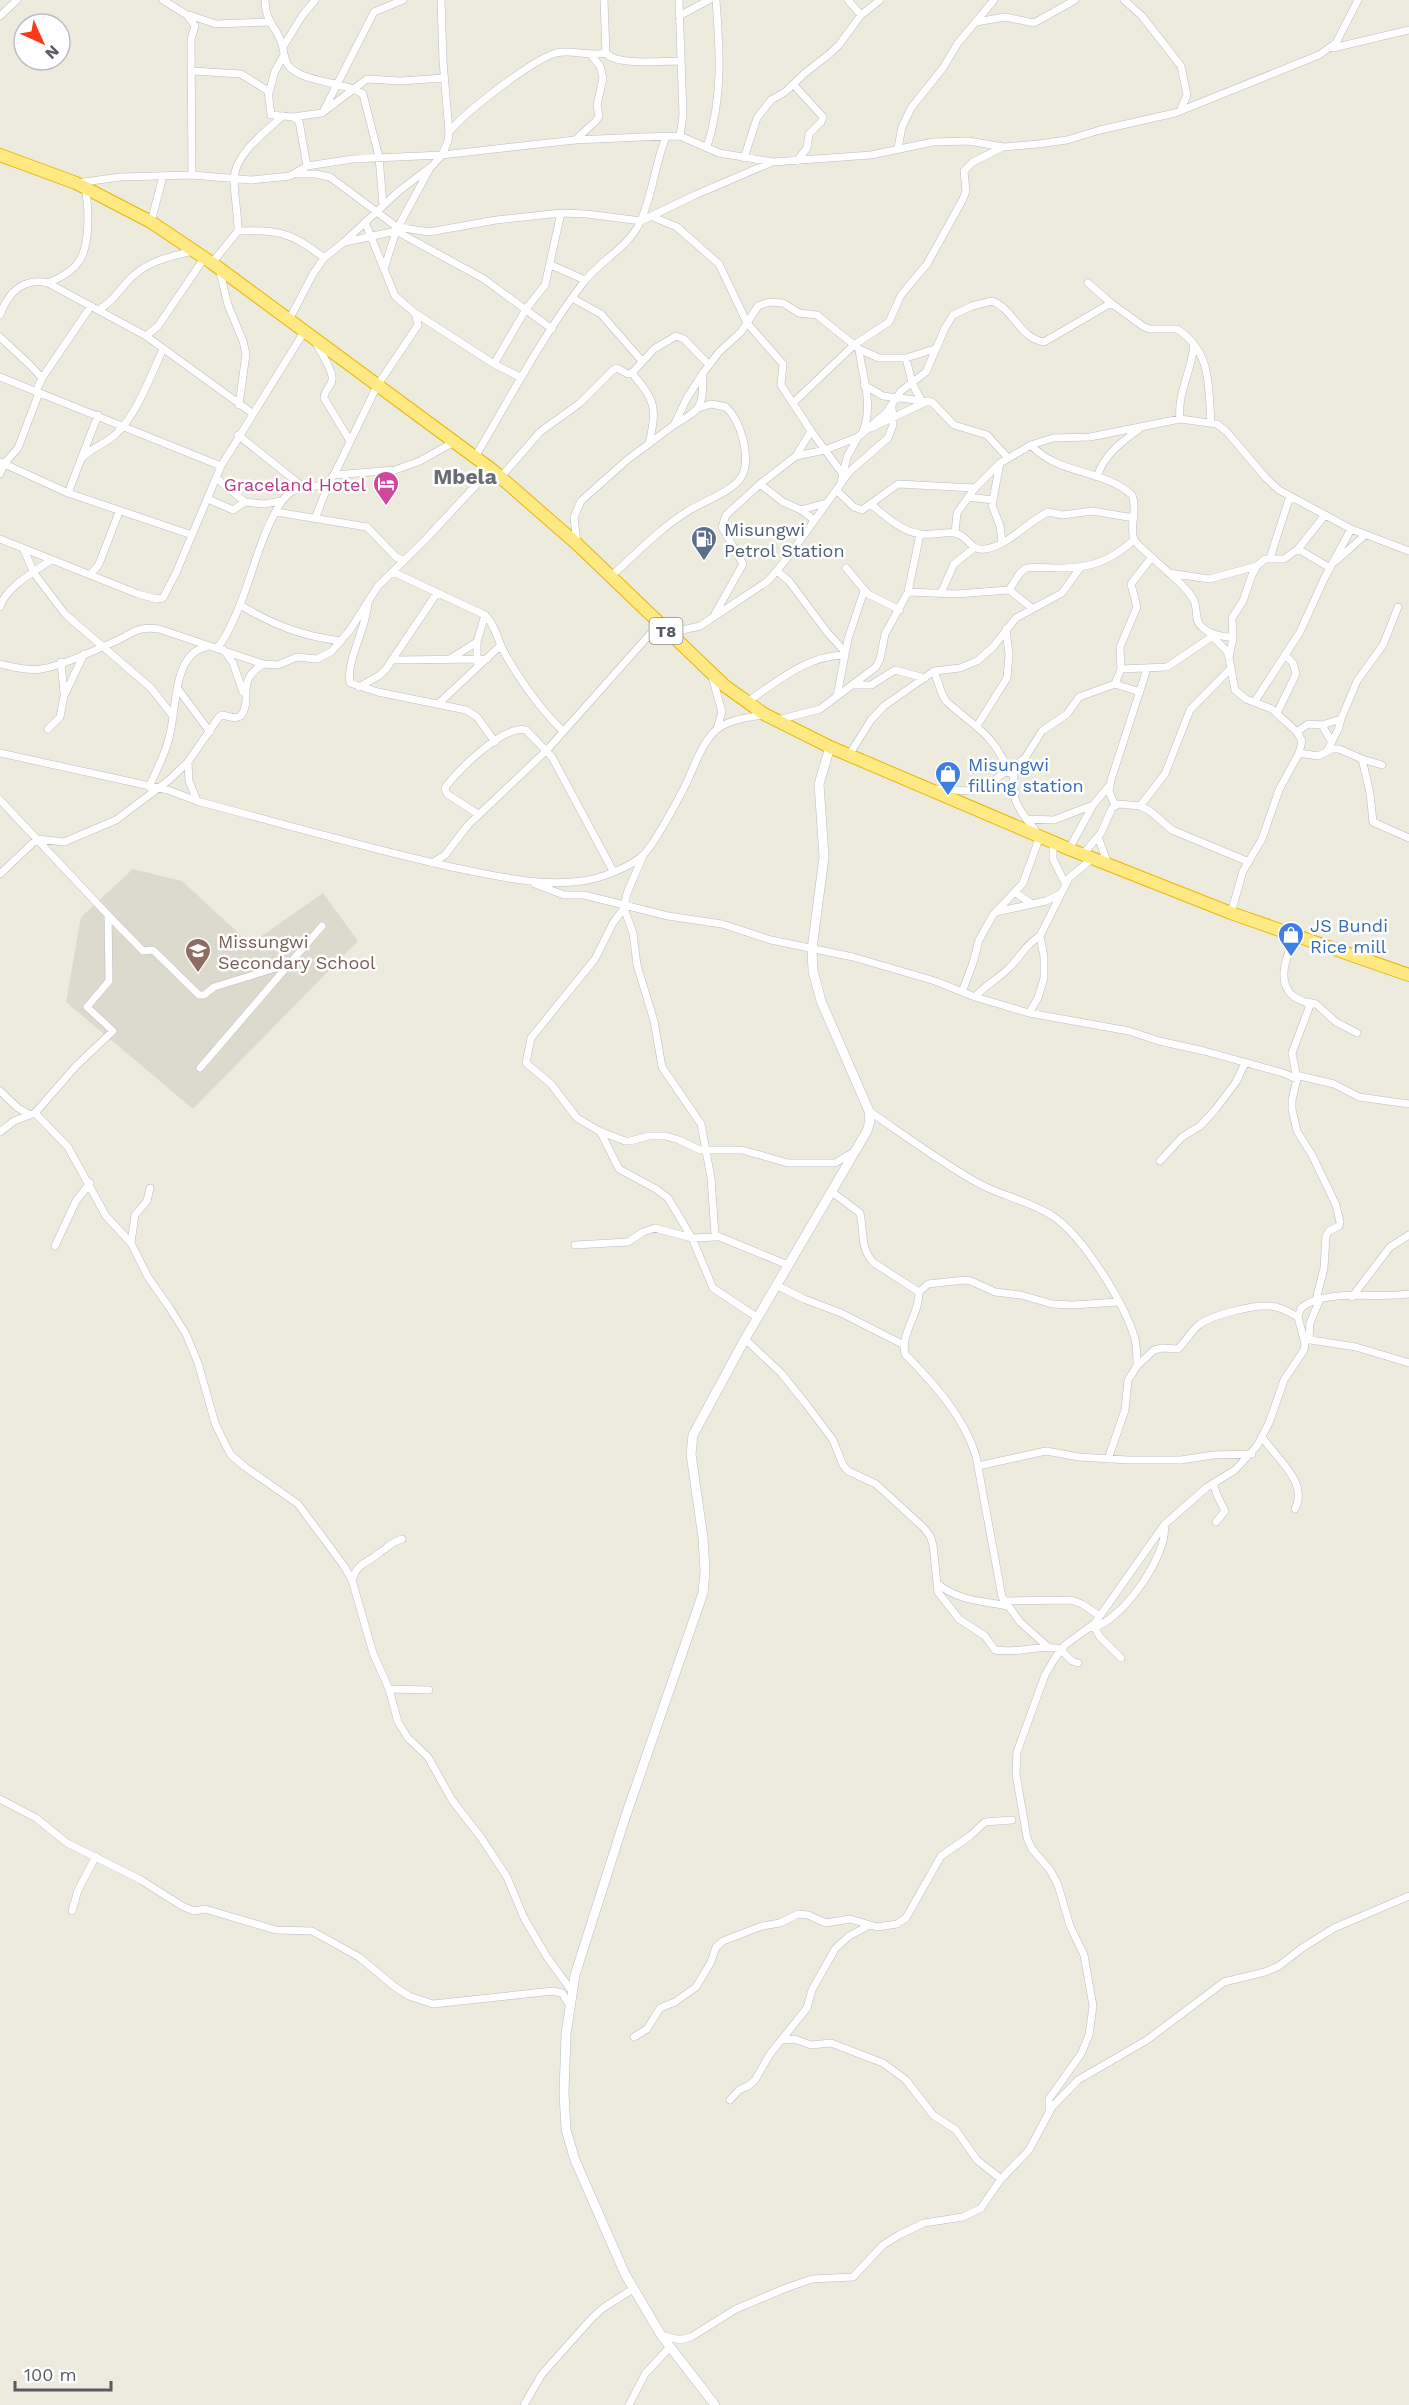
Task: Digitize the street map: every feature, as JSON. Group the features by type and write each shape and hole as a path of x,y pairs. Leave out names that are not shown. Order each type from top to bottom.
{"highway":[{"name":"T8","path":"0,155 80,186 151,222 207,260 495,473 577,544 710,672 747,702 776,721 830,747 1069,849 1231,913 1409,975"}],"street":[{"path":"0,16 17,0"},
{"path":"163,0 187,15 194,22 195,31"},
{"path":"265,0 269,22 280,38 289,66 296,71 352,88 363,94 379,157 383,205"},
{"path":"264,133 270,114 269,93 283,51 302,15 315,0"},
{"path":"322,113 374,12 403,0"},
{"path":"289,320 324,258 442,155 449,132 441,0"},
{"path":"604,0 606,53 610,58 621,61 681,61"},
{"path":"679,0 683,115 680,136"},
{"path":"679,16 709,0"},
{"path":"707,147 717,111 720,87 716,0"},
{"path":"848,0 861,15"},
{"path":"744,158 757,118 771,100 785,92 838,45 861,15 880,0"},
{"path":"898,148 902,127 911,108 993,0"},
{"path":"976,22 1005,17 1034,23 1075,0"},
{"path":"1124,0 1142,16 1181,66 1187,95 1180,111"},
{"path":"1331,48 1341,37 1358,0"},
{"path":"187,15 216,24 269,22"},
{"path":"192,175 191,39 195,31 207,21"},
{"path":"792,403 889,322 901,295 927,264 965,195 964,171 982,156 1004,147 1066,140 1180,111 1319,55 1331,48 1409,30"},
{"path":"449,132 467,112 540,60 565,52 592,56 606,53"},
{"path":"574,140 596,122 599,116 597,105 603,78 600,66 592,56"},
{"path":"193,71 242,74 269,93"},
{"path":"270,114 293,117 322,113 352,88 367,80 400,81 444,78"},
{"path":"793,84 815,105 823,117 822,122 809,135 807,148 797,161"},
{"path":"238,231 234,178 240,160 283,116"},
{"path":"293,117 299,121 308,166"},
{"path":"295,174 308,166 379,157 442,155 574,140 680,136 719,153 773,162 871,155 933,142 968,141 1004,147"},
{"path":"475,457 520,377 572,298 585,280 626,243 641,221 666,137"},
{"path":"344,242 397,229 429,232 496,220 561,213 641,221 773,162"},
{"path":"384,268 397,229 432,166"},
{"path":"48,283 61,277 82,257 89,217 80,186 120,177 192,175 251,180 295,174 315,174 330,177 397,229 466,268 552,329"},
{"path":"151,222 163,176"},
{"path":"494,364 526,309 545,285 561,213"},
{"path":"653,217 676,227 719,264 747,322 783,364 781,385 842,473"},
{"path":"366,222 395,296 415,313 494,364 520,377"},
{"path":"146,336 158,326 207,260 238,231 273,231 289,234 307,244 324,258"},
{"path":"99,310 113,300 135,275 154,261 207,260"},
{"path":"207,260 243,341 246,354 239,405"},
{"path":"551,265 585,280"},
{"path":"61,277 63,291"},
{"path":"0,315 9,296 25,283 39,280 48,283 146,336 252,413"},
{"path":"1088,284 1144,327 1177,329 1194,344 1203,356 1208,374 1211,422"},
{"path":"572,298 606,319 642,361"},
{"path":"841,482 847,457 862,434 892,406 896,396 927,372 935,349 953,315 987,301 998,303 1027,334 1044,342 1111,303"},
{"path":"674,425 702,373 741,332 758,306 769,302 783,303 799,313 817,315 857,347 885,359 906,358 935,349"},
{"path":"0,474 2,463 18,448 42,378 91,306"},
{"path":"315,519 332,478 377,386 416,331 418,319 415,313"},
{"path":"153,341 158,326"},
{"path":"0,539 138,594 157,599 163,598 167,594 221,466 238,435 309,335 332,376 324,398 350,441"},
{"path":"0,664 40,669 84,654 140,628 147,627 263,664 278,665 297,657 321,658 331,652 341,641 378,586 495,473 540,432 580,403 613,370 617,368 628,374 632,373 654,349 676,336 680,336 709,365"},
{"path":"0,337 42,378"},
{"path":"1180,419 1178,405 1191,368 1194,344"},
{"path":"857,347 868,413 862,434"},
{"path":"82,458 124,426 144,391 163,349"},
{"path":"906,358 912,382 925,401"},
{"path":"632,373 648,393 653,404 654,416 649,444"},
{"path":"699,408 702,402 702,373"},
{"path":"0,377 221,466"},
{"path":"864,385 883,396 925,401 944,413 954,425 987,435 1008,458"},
{"path":"796,456 825,450 894,419 925,401"},
{"path":"577,544 574,517 581,501 627,460 699,408 711,404 726,407 740,426 744,439 742,476 733,486 678,518 610,577"},
{"path":"669,633 692,629 757,591 777,571 841,482 862,459 888,438 892,432 894,419 892,406"},
{"path":"68,493 98,415"},
{"path":"955,533 957,513 975,488 1000,463 1031,445 1053,438 1090,437 1180,419 1211,422 1223,427 1266,478 1290,496 1351,529 1409,551"},
{"path":"1097,477 1104,459 1122,441 1140,428"},
{"path":"116,434 134,430"},
{"path":"715,615 743,564 727,538 722,526 723,521 760,484 796,456 811,431"},
{"path":"238,435 302,486"},
{"path":"222,650 276,512 281,501 289,493 302,486 317,487 332,478 395,470 454,442"},
{"path":"1031,445 1048,461 1097,477 1132,495 1134,540 1194,600 1198,621 1227,651 1235,690 1246,699 1267,706 1277,713 1298,732 1302,741 1299,753 1279,790 1262,839 1238,885 1231,913"},
{"path":"2,463 68,493 192,535"},
{"path":"1000,463 993,508 1000,526 1002,542"},
{"path":"216,478 245,502 257,504 281,501"},
{"path":"760,484 783,502 801,510 813,519"},
{"path":"836,490 859,510 898,484 975,488"},
{"path":"1270,558 1290,496"},
{"path":"968,498 993,500"},
{"path":"208,499 233,510 245,502"},
{"path":"801,510 826,503"},
{"path":"871,504 901,527 920,534 955,533 962,536 974,548 983,550 1002,542 1048,512 1064,515 1092,512 1134,518"},
{"path":"91,574 99,564 119,512"},
{"path":"276,512 367,527 396,557 404,561"},
{"path":"1167,572 1209,579 1257,566 1270,558 1284,559 1298,549 1325,515"},
{"path":"1255,701 1308,618 1351,529"},
{"path":"776,721 820,709 876,667 885,634 908,592 920,534"},
{"path":"1332,566 1365,535"},
{"path":"1009,590 1026,568 1080,568 1112,558 1134,540"},
{"path":"942,593 954,564 974,548"},
{"path":"1298,549 1332,566"},
{"path":"24,550 34,573 69,618 151,688 173,716"},
{"path":"1115,684 1121,669 1120,647 1137,607 1131,584 1151,558"},
{"path":"0,607 4,596 10,589 51,560"},
{"path":"99,564 101,578"},
{"path":"1229,658 1233,638 1232,618 1243,601 1257,566"},
{"path":"846,568 864,591 900,610"},
{"path":"849,755 879,711 934,671 960,668 977,661 993,647 1016,618 1062,593 1080,568"},
{"path":"777,571 789,581 845,653"},
{"path":"393,572 485,615 495,629 500,646 527,691 562,731"},
{"path":"0,591 10,589"},
{"path":"908,592 1009,590 1032,608"},
{"path":"837,696 845,653 864,591"},
{"path":"359,687 380,675 437,593"},
{"path":"368,601 366,621 349,678 352,684 472,713 495,742"},
{"path":"240,605 289,630 309,637 341,641"},
{"path":"1327,751 1338,730 1357,681 1383,645 1398,607"},
{"path":"478,664 477,642 485,615"},
{"path":"432,863 445,855 478,814 547,750 659,624"},
{"path":"977,726 1007,678 1009,655 1006,629"},
{"path":"1121,669 1167,667 1210,634 1233,638"},
{"path":"450,659 477,642"},
{"path":"153,787 169,738 183,667 194,651 208,646"},
{"path":"438,704 478,664 487,659 500,646"},
{"path":"37,839 64,843 116,820 153,787 188,762 222,715 235,718 241,716 245,706 244,694 233,663 222,650"},
{"path":"747,702 806,664 823,656 845,653"},
{"path":"48,729 60,717 64,696 84,654"},
{"path":"1277,713 1296,674 1293,663 1285,655"},
{"path":"392,660 450,659 478,664"},
{"path":"244,694 250,660"},
{"path":"61,662 64,696"},
{"path":"249,676 263,664"},
{"path":"1069,849 1094,805 1109,786 1124,733 1147,669"},
{"path":"1140,806 1165,774 1177,738 1191,710 1230,669"},
{"path":"852,685 871,685 894,670 924,678"},
{"path":"934,671 946,701 992,741 1008,770 1013,795 1040,836 1023,883 989,919 979,940 962,992"},
{"path":"710,672 722,712 717,729 698,756 680,797 644,854 624,906 595,959 531,1038 526,1060 528,1065 555,1089 577,1118 599,1131 630,1141 649,1136 666,1136 679,1140 694,1149 742,1150 788,1163 835,1163 854,1152"},
{"path":"930,788 978,790 1025,758 1042,731 1067,714 1077,699 1115,684 1140,692"},
{"path":"178,689 210,732"},
{"path":"717,729 731,721 764,714"},
{"path":"1298,732 1308,724 1322,725 1341,719"},
{"path":"1322,725 1331,741"},
{"path":"478,814 452,798 447,794 445,788 462,768 495,742 513,730 520,729 532,735 547,750 613,871"},
{"path":"715,2405 661,2335 633,2289 589,2193 575,2160 566,2130 564,2062 571,1990 625,1818 703,1593 705,1571 703,1538 691,1454 693,1435 745,1339 867,1131 870,1121 869,1111 819,994 813,970 812,949 824,857 819,784 830,747"},
{"path":"1299,753 1318,756 1327,751 1339,749 1382,765"},
{"path":"0,753 168,790 197,801 432,863 528,881 573,882 599,878 644,854"},
{"path":"1362,759 1370,793 1373,822 1409,838"},
{"path":"188,762 189,781 197,801"},
{"path":"1012,782 1015,765"},
{"path":"1109,786 1115,805"},
{"path":"0,800 143,951 153,950 199,995 204,995 214,987 292,963"},
{"path":"1027,819 1054,820 1094,805"},
{"path":"1115,805 1140,806 1150,811 1172,830 1249,862"},
{"path":"975,997 987,984 1011,966 1028,944 1040,936 1065,884 1088,856 1109,812 1115,805"},
{"path":"1098,837 1108,864"},
{"path":"0,874 37,839"},
{"path":"1053,842 1053,859 1065,884"},
{"path":"528,881 564,895 584,895 668,916 722,924 771,940 853,957 900,970 975,997 1029,1013 1129,1031 1296,1077 1334,1084 1359,1097 1409,1104"},
{"path":"573,882 595,898"},
{"path":"1016,893 1032,904"},
{"path":"996,912 1032,904 1060,894"},
{"path":"624,906 633,933 637,964 654,1021 662,1067 700,1124 707,1150 713,1228 716,1237"},
{"path":"0,1131 14,1121 33,1114 76,1066 113,1031 87,1007 109,981 108,915"},
{"path":"200,1068 321,927"},
{"path":"1029,1013 1038,998 1044,978 1044,957 1040,936"},
{"path":"1295,936 1286,961 1284,981 1293,996 1316,1004 1336,1022 1356,1033"},
{"path":"1049,2112 1049,2099 1081,2054 1089,2035 1093,2006 1084,1955 1070,1926 1058,1885 1050,1870 1032,1849 1027,1838 1016,1766 1017,1752 1045,1675 1062,1650 1092,1628 1164,1525 1213,1483 1235,1470 1252,1454 1262,1437 1284,1380 1301,1358 1318,1299 1324,1268 1326,1236 1329,1231 1339,1226 1340,1222 1336,1205 1294,1123 1292,1100 1296,1077 1292,1053 1310,1007 1307,1002"},
{"path":"1160,1161 1182,1137 1200,1126 1215,1110 1236,1082 1245,1063"},
{"path":"0,1091 18,1108 33,1114 68,1147 90,1183 106,1216 131,1243 147,1277 186,1334 198,1363 215,1423 231,1455 298,1504 338,1556 352,1580 365,1630 389,1689 398,1722 408,1738 428,1757 452,1800 507,1877 524,1918 547,1957 571,1990"},
{"path":"869,1111 974,1181 1003,1195 1035,1206 1059,1220 1070,1230 1104,1276 1119,1302 1135,1340 1137,1366"},
{"path":"599,1131 619,1169 663,1193 692,1238 711,1285 758,1318"},
{"path":"55,1246 76,1201 90,1183"},
{"path":"131,1243 135,1215 147,1201 150,1188"},
{"path":"832,1192 860,1213 864,1250 868,1257 919,1292"},
{"path":"575,1245 630,1242 650,1228 692,1238 716,1237 788,1265"},
{"path":"1352,1297 1390,1247 1409,1235"},
{"path":"919,1292 928,1284 965,1280 995,1292 1052,1304 1119,1302"},
{"path":"776,1285 841,1313 904,1345"},
{"path":"919,1292 920,1301 904,1345 904,1354 932,1382 963,1424 973,1445 1000,1587 1006,1603 1020,1622 1047,1646"},
{"path":"1307,1339 1298,1317 1301,1308 1318,1299 1409,1293"},
{"path":"1107,1459 1125,1410 1128,1380 1137,1366 1154,1350 1178,1349 1200,1324 1215,1317 1260,1306 1269,1306 1298,1317"},
{"path":"745,1339 781,1373 806,1404 833,1440 843,1465 848,1471 876,1484 930,1536 935,1556 938,1592 954,1614 985,1636 993,1648 1018,1652 1047,1646 1062,1650 1072,1661 1078,1663"},
{"path":"1307,1339 1356,1347 1409,1362"},
{"path":"1262,1437 1296,1482 1299,1494 1295,1509"},
{"path":"978,1466 1047,1451 1107,1459 1181,1460 1213,1455 1252,1454"},
{"path":"1213,1483 1217,1496 1226,1511 1216,1522"},
{"path":"1092,1628 1102,1626 1122,1608 1147,1576 1165,1538 1164,1525"},
{"path":"352,1580 366,1560 378,1555 389,1544 402,1539"},
{"path":"937,1583 948,1593 956,1596 1006,1603 1071,1600 1082,1604 1100,1616"},
{"path":"1092,1628 1121,1658"},
{"path":"389,1689 429,1690"},
{"path":"0,1799 36,1818 67,1843 141,1880 182,1906 194,1911 205,1909 276,1930 312,1931 355,1954 395,1987 424,2002 440,2004 554,1991 562,1993 569,2004"},
{"path":"634,2037 647,2029 660,2008 675,2002 696,1987 711,1962 716,1947 723,1941 762,1926 780,1923 798,1914 808,1915 826,1923 850,1919 868,1926 887,1926 903,1921 941,1856 986,1822 1012,1820"},
{"path":"72,1911 78,1890 96,1856"},
{"path":"661,2335 680,2340 691,2337 736,2309 786,2288 812,2279 853,2277 883,2245 899,2235 924,2223 963,2217 978,2210 1001,2179 1029,2150 1057,2101 1078,2080 1147,2040 1224,1982 1265,1972 1279,1966 1334,1928 1409,1896"},
{"path":"730,2100 755,2080 762,2065 807,2008 812,1990 835,1949 849,1936 868,1926"},
{"path":"782,2040 794,2039 812,2045 831,2043 883,2063 906,2080 933,2115 956,2130 977,2160 1001,2179"},
{"path":"524,2405 542,2374 592,2318 603,2308 633,2289"},
{"path":"629,2405 645,2374 670,2347"}],"shaded area":[{"name":"Missungwi Secondary School","path":"133,869 182,881 250,944 323,893 358,941 193,1109 66,1002 81,917"}],"place":[{"name":"Graceland Hotel","path":"386,507"},
{"name":"Misungwi Petrol Station","path":"704,562"},
{"name":"Misungwi filling station","path":"948,797"},
{"name":"JS Bundi Rice mill","path":"1291,958"},
{"name":"Missungwi Secondary School","path":"198,974"}],"district":[{"name":"Mbela","path":"465,476"}]}
